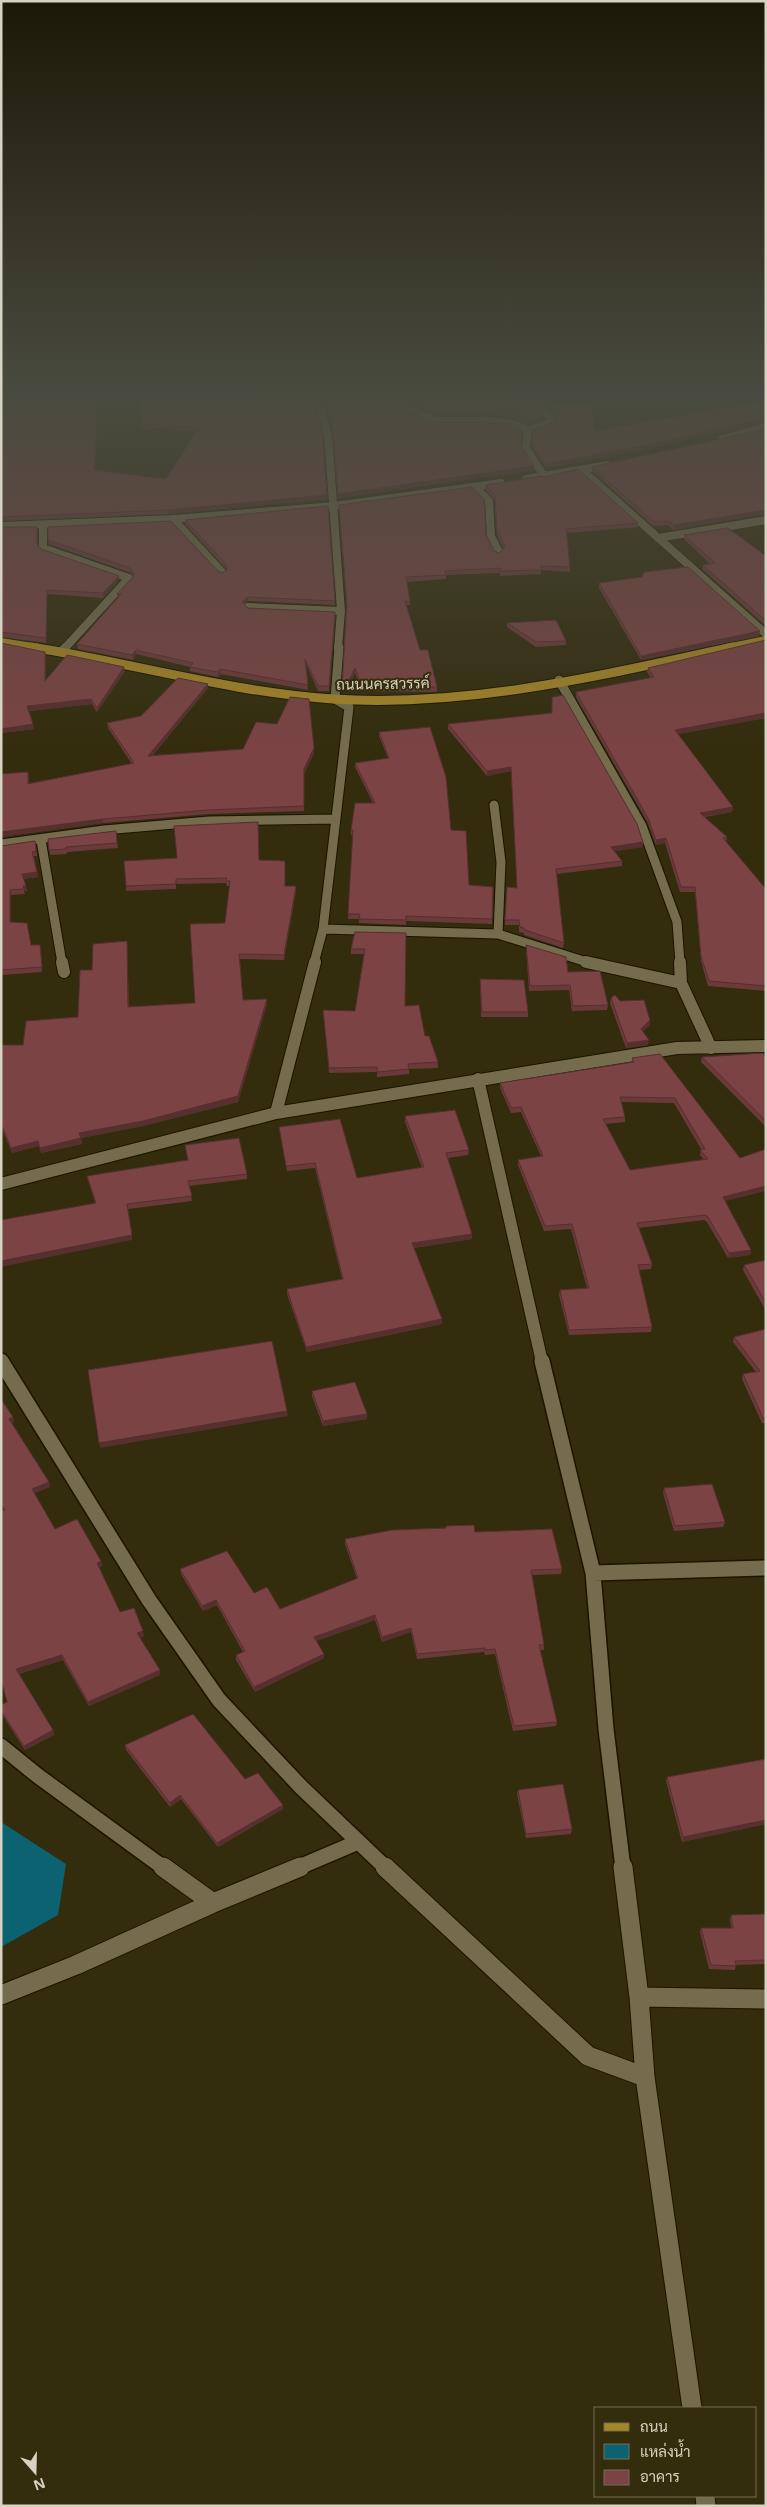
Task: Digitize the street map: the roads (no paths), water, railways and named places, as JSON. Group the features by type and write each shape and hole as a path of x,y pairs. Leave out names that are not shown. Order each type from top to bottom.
{"main road":[{"name":"ถนนนครสวรรค์","path":"1,642 62,651 252,689 335,699 393,699 454,696 559,680 766,640"}],"street":[{"path":"1,526 173,520 219,516"},
{"path":"276,1113 323,929 349,707 335,699 341,611 335,516"},
{"path":"490,516 491,536 499,552"},
{"path":"633,516 766,634"},
{"path":"173,520 222,572"},
{"path":"658,538 766,520"},
{"path":"43,525 43,548 129,578 62,651"},
{"path":"248,607 341,611"},
{"path":"559,680 642,826 677,922 682,983 711,1048"},
{"path":"494,806 501,862 498,934"},
{"path":"1,844 104,830 209,821 336,819"},
{"path":"41,840 64,972"},
{"path":"323,929 498,934 604,968 682,983"},
{"path":"1,1184 276,1113 677,1048 766,1046"},
{"path":"478,1079 534,1330 593,1574 606,1729 639,1997 645,2077 692,2407"},
{"path":"1,1361 149,1600 219,1700 301,1787 358,1842 533,2007 588,2056 645,2077"},
{"path":"593,1574 766,1568"},
{"path":"1,1746 38,1776 213,1903"},
{"path":"1,1995 76,1965 213,1903 358,1842"},
{"path":"639,1997 766,1999"}],"water":[{"path":"1,1822 66,1864 58,1915 1,1947"}]}
